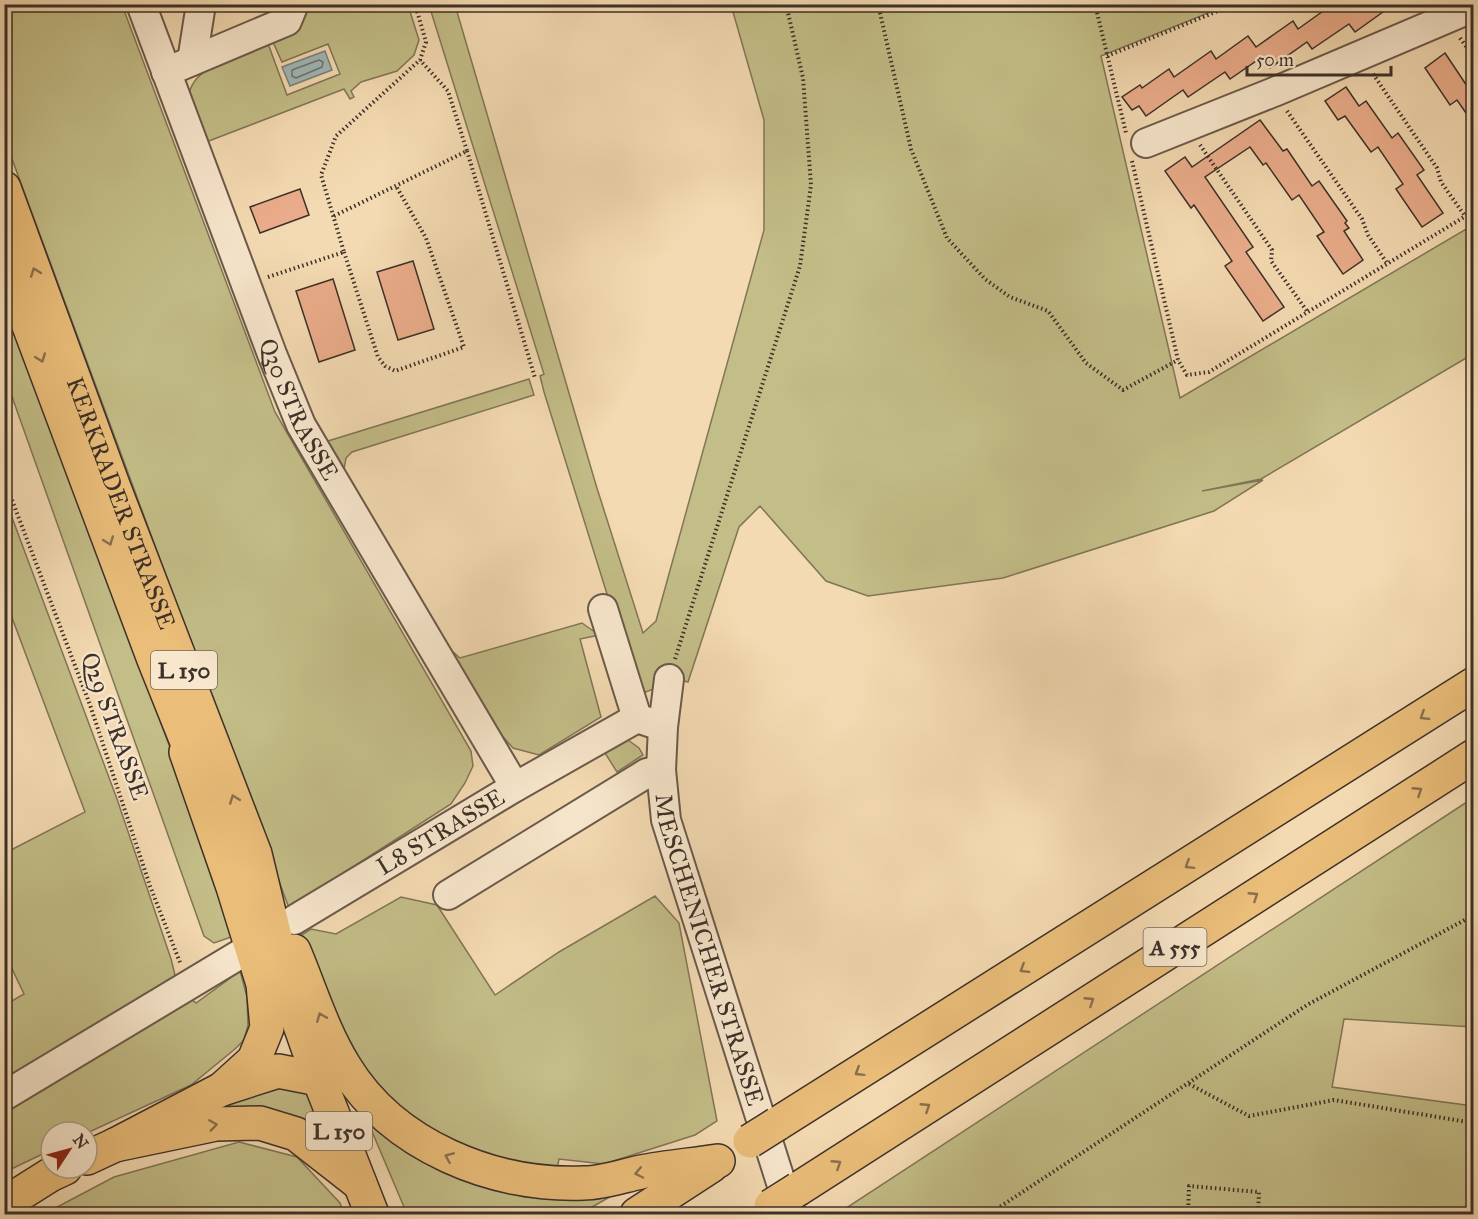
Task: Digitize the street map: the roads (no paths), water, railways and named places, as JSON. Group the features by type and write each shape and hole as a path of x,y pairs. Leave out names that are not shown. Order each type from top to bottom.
{"main road":[{"name":"KERKRADER STRASSE","path":"4,188 113,485 255,854 288,991"},
{"name":"KERKRADER STRASSE","path":"4,259 153,657 288,991 319,1079 372,1215"},
{"path":"153,657 233,887 263,984 267,1028 254,1060 222,1089"},
{"name":"A 555","path":"637,1215 718,1161 1473,684"},
{"name":"A 555","path":"779,1206 1473,756"},
{"path":"255,854 334,1050 364,1093 414,1136 443,1155 477,1168 527,1180 555,1183 585,1184 642,1172 718,1161"},
{"path":"101,1152 222,1089 278,1071 319,1079"},
{"path":"101,1152 216,1124 260,1124 296,1134 360,1184"},
{"path":"4,1204 42,1180"}],"street":[{"name":"Q30 STRASSE","path":"141,4 179,66 247,284 301,425 515,786"},
{"path":"179,66 201,4"},
{"path":"179,66 287,21 294,4"},
{"path":"1134,144 1188,126 1274,92 1473,7"},
{"path":"603,609 650,722"},
{"name":"MESCHENICHER STRASSE","path":"669,679 650,722 661,770 666,820 779,1206"},
{"name":"L8 STRASSE","path":"294,920 587,745 650,722"},
{"path":"447,895 646,773 661,770"},
{"path":"4,1096 242,953"}],"water":[{"path":"325,51 332,70 290,86 282,67"}]}
